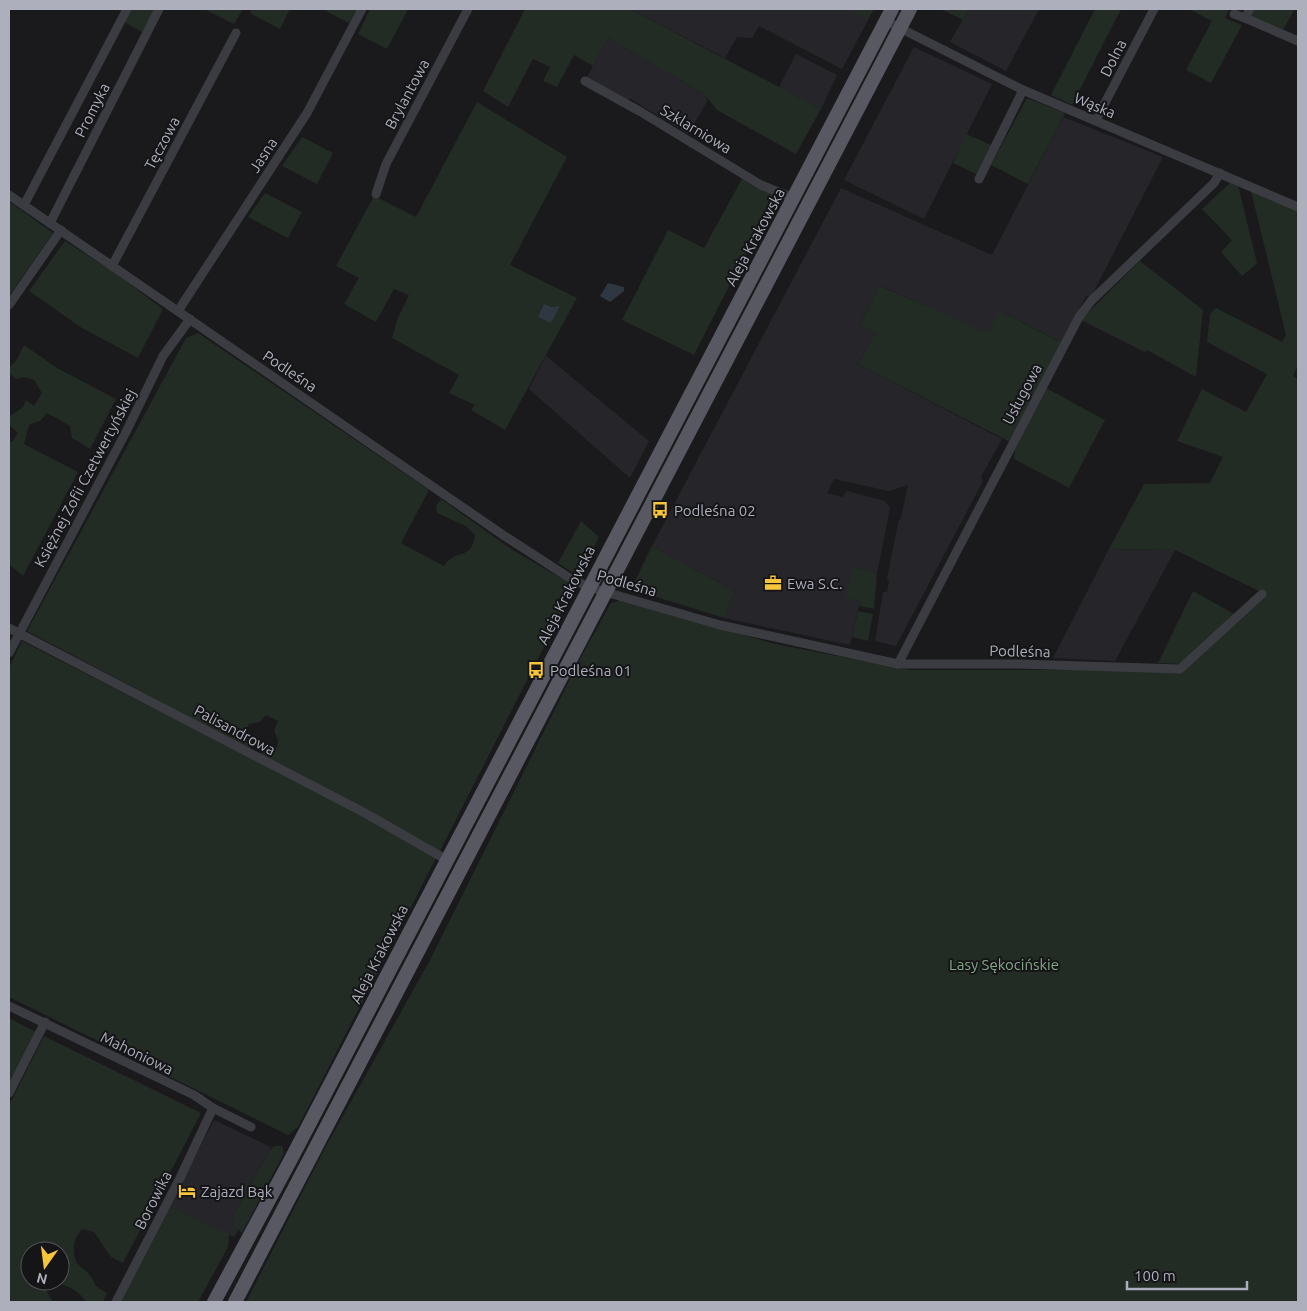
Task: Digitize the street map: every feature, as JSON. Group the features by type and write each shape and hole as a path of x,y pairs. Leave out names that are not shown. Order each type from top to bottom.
{"main road":[{"path":"235,1302 608,592 650,505 910,9"},
{"name":"Aleja Krakowska","path":"214,1302 290,1161 588,587 794,198 870,52 885,13"}],"street":[{"path":"24,205 127,9"},
{"name":"Promyka","path":"50,223 159,9"},
{"name":"Jasna","path":"178,311 307,113 362,9"},
{"name":"Brylantowa","path":"376,194 386,164 468,9"},
{"name":"Dolna","path":"1096,120 1154,9"},
{"path":"1245,18 1250,9"},
{"name":"Wąska","path":"885,13 900,28 1024,90 1298,207"},
{"path":"1234,14 1298,41"},
{"name":"Tęczowa","path":"112,266 236,33"},
{"name":"Szklarniowa","path":"585,81 641,112 761,185 794,198"},
{"path":"979,179 1024,90"},
{"name":"Usługowa","path":"898,664 1079,317 1091,301 1214,183 1220,173"},
{"name":"Podleśna","path":"9,195 504,535 568,577 588,587 720,625 898,664 1028,664 1180,669 1262,594"},
{"path":"9,305 61,230"},
{"name":"Księżnej Zofii Czetwertyńskiej","path":"9,653 163,356 190,319"},
{"name":"Palisandrowa","path":"9,628 365,813 447,860"},
{"name":"Mahoniowa","path":"9,1006 194,1095 213,1108 251,1127"},
{"path":"9,1093 45,1022"},
{"name":"Borowika","path":"116,1302 180,1178 213,1108"}],"shaded area":[{"path":"630,9 874,9 842,69 759,26 752,38 737,37 725,58"},
{"path":"969,9 1039,9 1006,71 950,42"},
{"path":"608,38 704,94 708,100 688,134 631,99 622,100 586,79"},
{"path":"914,47 992,84 924,219 844,180"},
{"path":"796,54 837,75 821,109 779,87"},
{"path":"1063,117 1163,157 1091,297 1086,296 1063,340 1059,341 1004,313 1002,308 988,334 881,286 860,324 875,333 858,364 1002,439 981,477 983,481 896,646 875,641 883,592 887,592 889,582 887,578 908,485 889,491 834,479 827,493 842,497 847,491 885,501 890,508 877,574 853,567 860,601 850,645 724,618 735,591 652,546 841,188 992,255"},
{"path":"608,283 624,287 624,291 610,302 600,296"},
{"path":"544,304 551,307 560,306 551,323 538,317"},
{"path":"546,356 649,441 630,478 529,389"},
{"path":"1109,549 1175,550 1115,661 1053,658"},
{"path":"214,1120 271,1147 233,1216 238,1230 234,1237 169,1206"}],"green space":[{"path":"131,9 156,9 144,33 124,22"},
{"path":"204,9 243,9 234,24"},
{"path":"252,9 290,9 280,29 250,13"},
{"path":"322,9 357,9 349,23"},
{"path":"370,9 408,9 387,49 358,34"},
{"path":"525,9 630,9 821,109 796,154 717,110 704,94 608,38 593,66 574,55 557,87 543,81 550,67 533,59 508,107 483,91"},
{"path":"847,9 874,9 868,19"},
{"path":"941,9 969,9 963,20"},
{"path":"1095,9 1121,9 1072,105 1051,95"},
{"path":"1189,9 1227,9 1229,10 1225,18 1242,25 1211,83 1186,70 1212,21"},
{"path":"1255,9 1295,9 1283,30 1251,16"},
{"path":"1027,98 1065,113 1028,184 991,165"},
{"path":"477,102 567,157 510,265 577,298 505,430 471,410 475,405 449,393 459,375 392,338 397,320 409,295 394,289 376,322 344,304 359,278 336,266 374,196 416,217"},
{"path":"966,134 991,145 976,174 953,163"},
{"path":"302,137 333,153 317,184 282,166"},
{"path":"743,177 775,196 694,355 622,320 668,230 704,248"},
{"path":"1231,182 1238,185 1257,263 1242,276 1221,252 1232,240 1202,209"},
{"name":"Lasy Sękocińskie","path":"1251,191 1298,212 1298,365 1293,376 1298,379 1298,1302 246,1302 325,1148 430,960 580,659 611,603 621,600 775,644 910,670 1110,670 1179,673 1261,592 1175,550 1109,549 1144,484 1210,483 1223,457 1177,441 1202,389 1246,412 1267,374 1207,342 1210,314 1216,308 1282,342 1286,335"},
{"path":"265,193 302,212 288,238 248,217"},
{"path":"10,202 53,233 9,296"},
{"path":"65,241 115,273 163,309 138,358 82,328 29,291"},
{"path":"1140,261 1203,310 1196,377 1147,350 1145,352 1081,320"},
{"path":"880,286 988,333 1002,307 1004,313 1058,341 1063,340 1010,442 858,364 875,333 860,325"},
{"path":"198,333 429,490 401,543 444,566 449,560 470,549 475,535 466,526 437,513 436,506 441,499 514,551 575,586 439,853 259,754 263,750 277,747 278,740 274,731 278,721 266,715 260,722 249,724 243,737 250,742 250,749 27,631 186,338"},
{"path":"24,345 57,368 116,399 90,449 72,438 70,426 47,413 40,421 29,425 24,444 78,472 23,576 9,564 9,441 12,442 18,433 9,425 9,417 23,407 26,400 34,406 42,393 34,380 24,377 16,379 9,373 9,368 16,361"},
{"path":"1046,388 1105,420 1069,488 1014,459 1015,449"},
{"path":"581,521 599,537 580,577 558,563"},
{"path":"652,546 735,591 724,618 631,589"},
{"path":"853,567 877,574 874,609 859,606 860,601 845,597"},
{"path":"1193,591 1236,615 1182,664 1158,663"},
{"path":"858,611 873,614 868,641 852,637"},
{"path":"22,641 359,813 436,858 298,1127 288,1135 9,997 9,668"},
{"path":"9,1018 36,1032 9,1084"},
{"path":"44,1036 201,1113 123,1263 111,1257 94,1232 82,1229 77,1236 74,1245 75,1259 97,1286 107,1293 103,1302 86,1302 70,1288 70,1241 20,1241 20,1291 47,1291 53,1302 9,1302 9,1105"},
{"path":"274,1146 282,1146 284,1153 242,1233 235,1226 233,1216 269,1151"},
{"path":"169,1206 229,1234 228,1247 198,1302 119,1302"}],"place":[{"name":"Podleśna 02","path":"660,510"},
{"name":"Ewa S.C.","path":"773,583"},
{"name":"Podleśna 01","path":"536,670"},
{"name":"Zajazd Bąk","path":"187,1191"}]}
